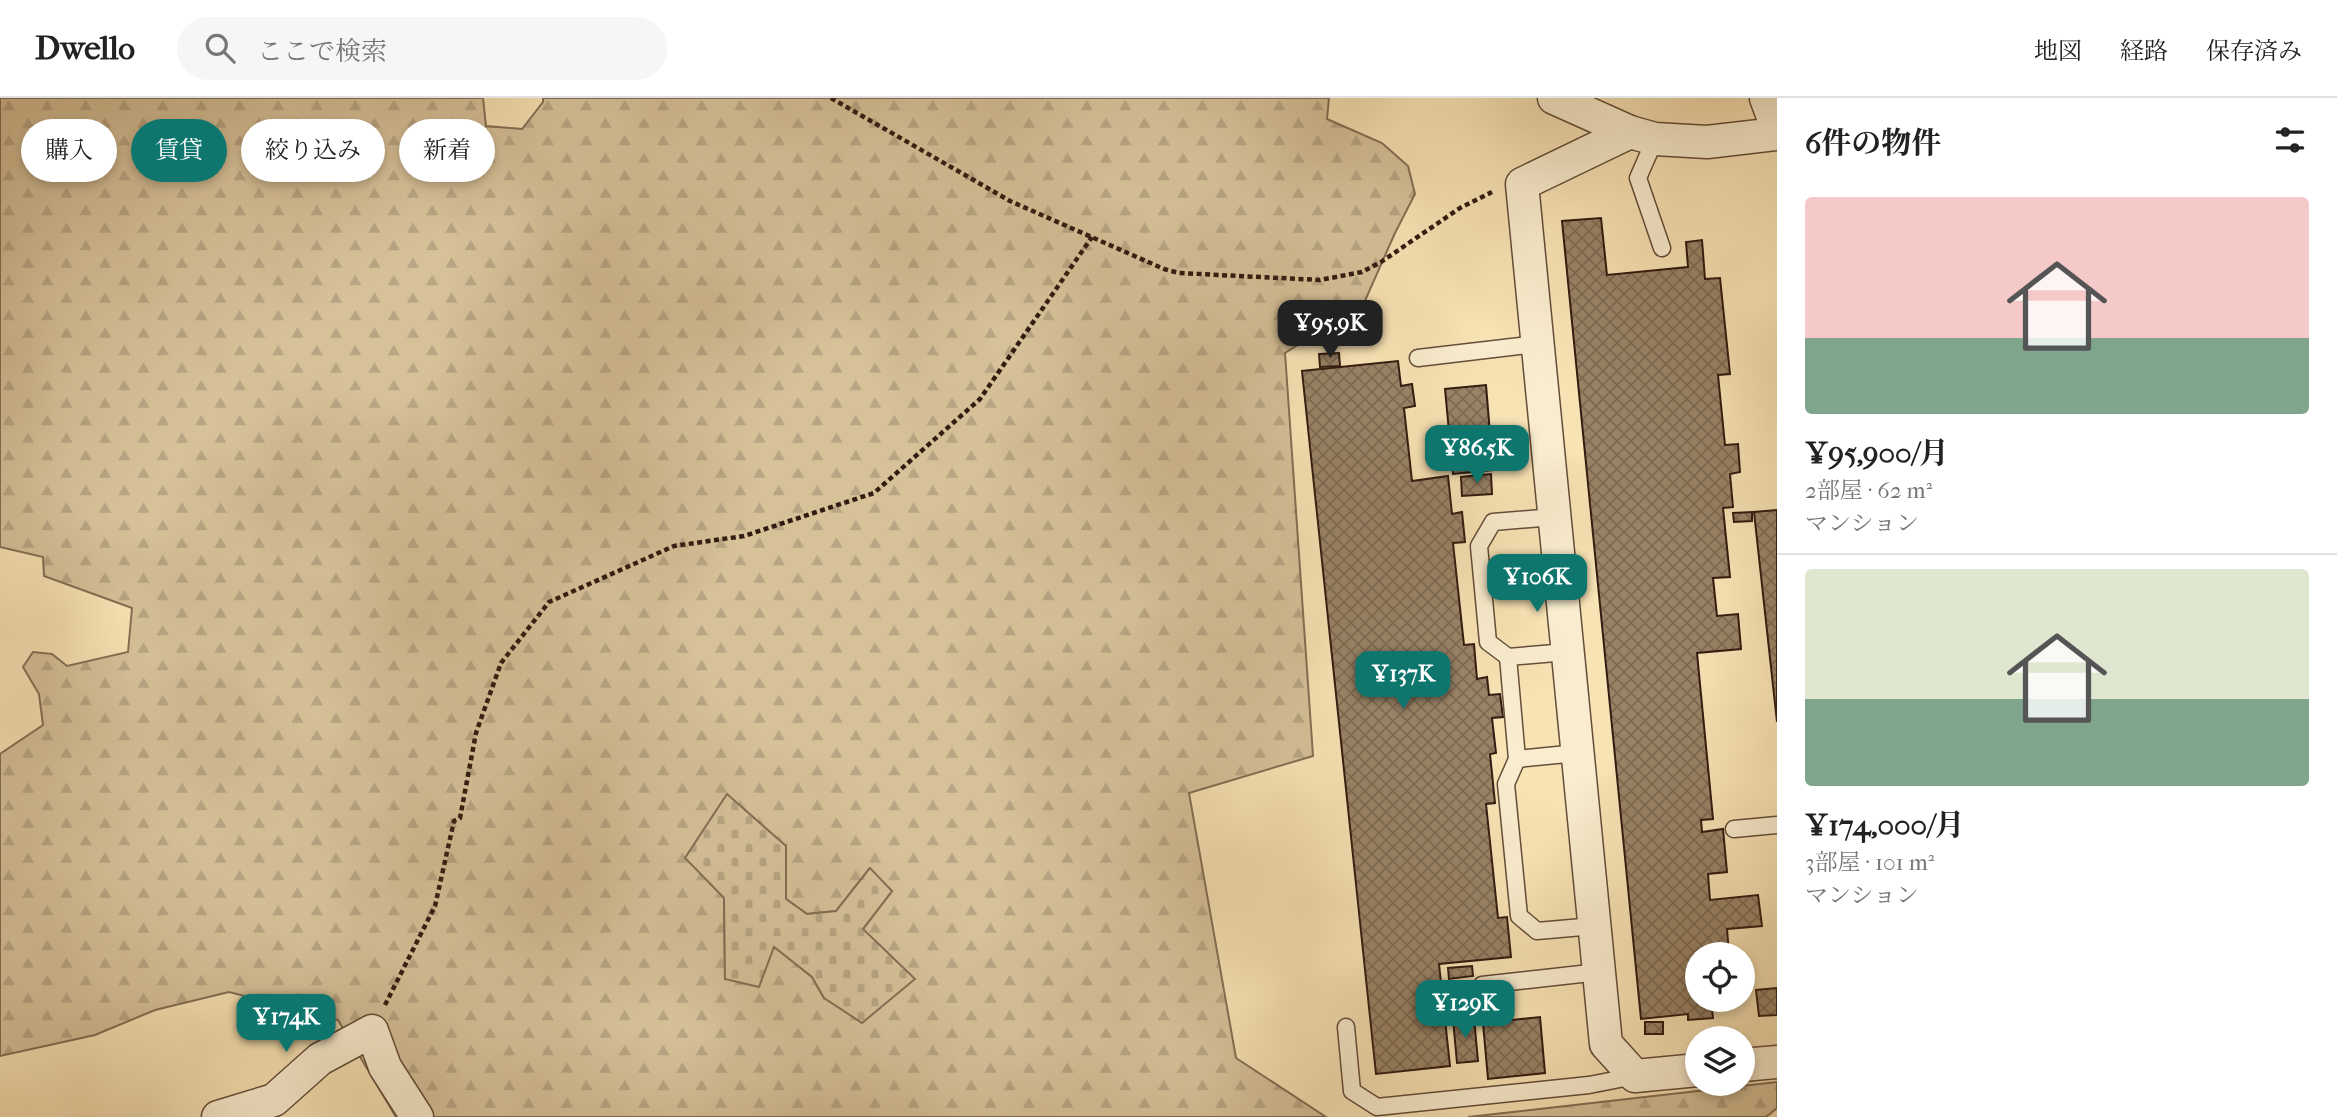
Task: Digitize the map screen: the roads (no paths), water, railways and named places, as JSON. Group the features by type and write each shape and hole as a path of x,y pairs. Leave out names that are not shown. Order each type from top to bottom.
{"street":[{"path":"1554,98 1642,135 1707,142 1777,134"},
{"path":"1766,98 1777,128"},
{"path":"1642,135 1522,184 1606,1044 1635,1076 1685,1071"},
{"path":"218,1117 274,1100 320,1059 372,1031 385,1067 418,1117"},
{"path":"1755,1064 1777,1062"}],"lane":[{"path":"1642,135 1638,178 1662,248"},
{"path":"1418,358 1537,344"},
{"path":"1554,517 1493,523 1479,546 1488,642 1508,657 1567,652"},
{"path":"1508,657 1517,758 1506,784 1519,916 1537,931 1594,926"},
{"path":"1517,758 1577,753"},
{"path":"1734,829 1777,825"},
{"path":"1482,985 1599,972"},
{"path":"1346,1027 1352,1091 1377,1107 1589,1086 1635,1076"}]}
